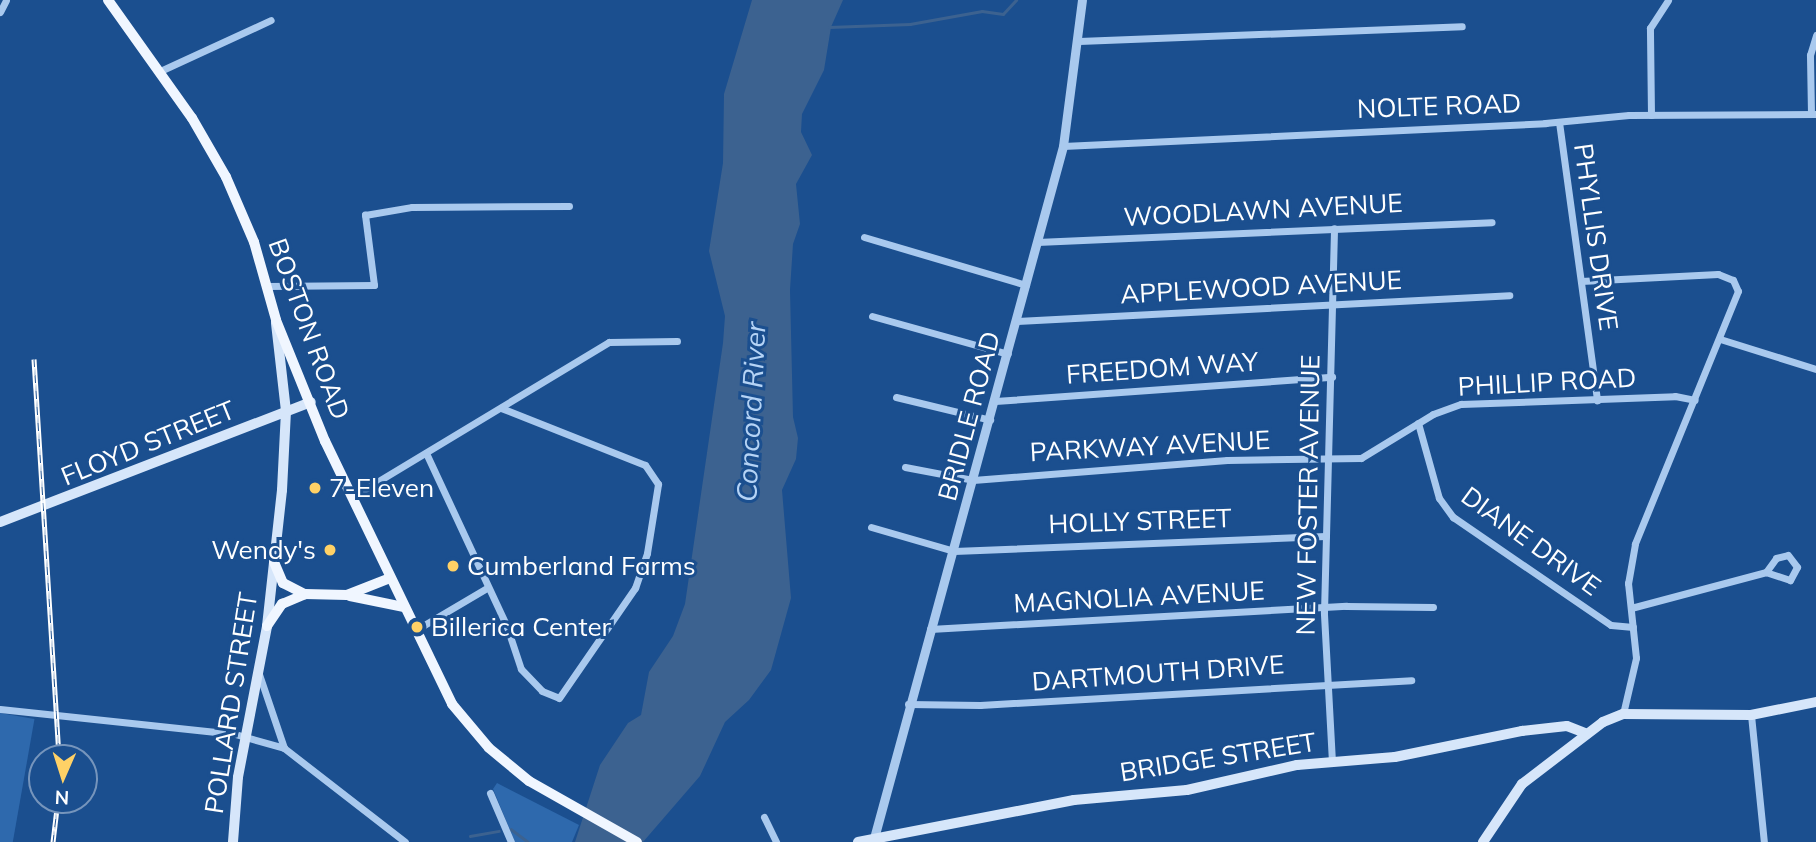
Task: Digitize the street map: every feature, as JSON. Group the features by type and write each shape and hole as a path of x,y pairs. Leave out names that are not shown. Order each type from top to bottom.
{"main road":[{"name":"BOSTON ROAD","path":"108,0 192,118 226,177 268,286 276,320 352,497 439,681 476,733 529,782 637,842"},
{"name":"POLLARD STREET","path":"233,842 245,738 267,626 285,437 286,411 276,320"},
{"name":"FLOYD STREET","path":"0,523 311,402"},
{"path":"260,423 285,437"},
{"path":"274,562 283,583 305,594"},
{"path":"347,595 390,578"},
{"path":"267,626 282,604 305,594 347,595 403,607"},
{"path":"1483,842 1522,784 1585,733 1623,714 1751,715 1816,702"},
{"name":"BRIDGE STREET","path":"858,842 1074,800 1186,790 1297,765 1400,756 1550,727 1567,726 1585,733"}],"street":[{"path":"0,12 6,0"},
{"name":"BRIDLE ROAD","path":"874,838 908,704 954,551 1063,146 1079,41 1082,0"},
{"path":"1651,115 1650,28 1668,0"},
{"path":"158,72 271,20"},
{"path":"1079,41 1461,26"},
{"path":"1814,114 1810,55 1816,35"},
{"name":"NOLTE ROAD","path":"1063,146 1559,122 1651,115 1814,114"},
{"name":"PHYLLIS DRIVE","path":"1559,122 1597,400"},
{"path":"268,286 374,285 365,215 412,207 569,206"},
{"name":"WOODLAWN AVENUE","path":"1037,242 1492,222"},
{"name":"NEW FOSTER AVENUE","path":"1332,762 1324,609 1334,228"},
{"path":"864,237 1026,285"},
{"path":"1581,282 1718,274 1735,282 1738,294 1634,544 1628,583 1636,658 1623,714"},
{"name":"APPLEWOOD AVENUE","path":"1017,321 1509,295"},
{"path":"872,316 1008,354"},
{"path":"352,497 609,342 639,338 677,341"},
{"path":"1720,339 1816,369"},
{"name":"FREEDOM WAY","path":"995,401 1332,377"},
{"name":"PHILLIP ROAD","path":"1330,459 1376,452 1418,423 1461,404 1677,396 1695,400"},
{"path":"896,397 990,419"},
{"path":"426,453 488,588 521,669 542,691 559,698 568,691 635,588 647,553 657,494 656,476 645,465 501,408"},
{"name":"DIANE DRIVE","path":"1418,423 1439,498 1453,517 1611,625 1633,627"},
{"name":"PARKWAY AVENUE","path":"905,467 973,480 1227,460 1330,459"},
{"name":"HOLLY STREET","path":"871,527 954,551 1326,536"},
{"path":"1631,608 1766,572"},
{"path":"414,631 488,588"},
{"name":"MAGNOLIA AVENUE","path":"930,629 1324,609 1433,607"},
{"path":"258,674 284,748"},
{"name":"DARTMOUTH DRIVE","path":"908,704 980,705 1411,680"},
{"path":"0,709 245,738 284,748 405,842"},
{"path":"1751,715 1764,842"},
{"path":"490,793 512,842"},
{"path":"764,817 776,842"}],"shaded area":[{"path":"0,713 34,719 13,842 0,842"},
{"path":"497,783 579,825 572,842 515,842 493,789"}],"water":[{"name":"Concord River","path":"752,0 843,0 831,27 824,70 802,114 801,132 812,155 796,184 800,224 793,244 790,290 793,417 798,438 796,459 782,490 791,598 771,670 749,700 725,722 700,776 643,842 575,842 600,765 628,723 641,715 649,672 673,636 685,604 723,343 725,316 709,251 723,163 724,94"}],"waterway":[{"path":"829,27 910,24 982,11 1003,14 1016,0"},
{"path":"511,829 528,842"},
{"path":"470,836 499,831"}],"railway":[{"path":"34,359 58,744"},
{"path":"53,842 56,814"}],"place":[{"name":"7-Eleven","path":"315,488"},
{"name":"Wendy's","path":"330,550"},
{"name":"Cumberland Farms","path":"453,566"},
{"name":"Billerica Center","path":"417,627"}]}
